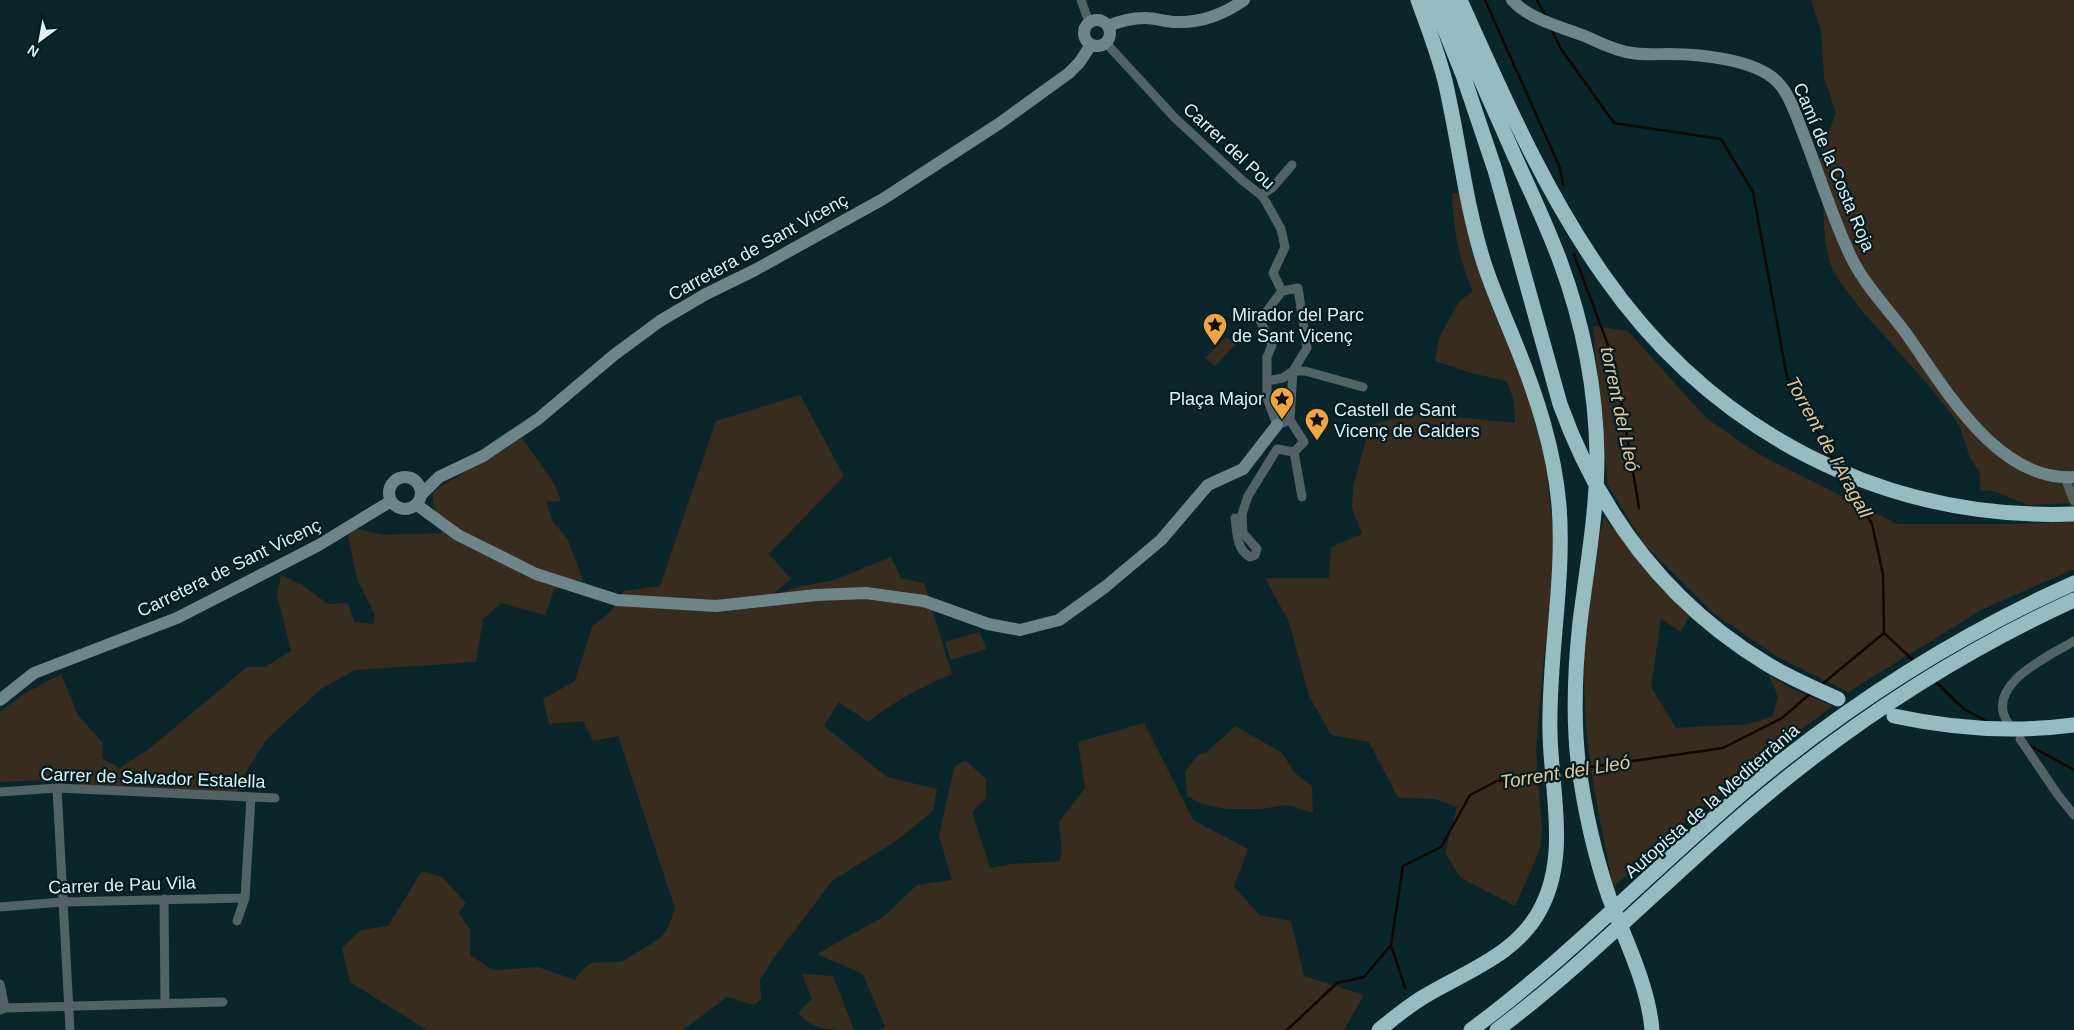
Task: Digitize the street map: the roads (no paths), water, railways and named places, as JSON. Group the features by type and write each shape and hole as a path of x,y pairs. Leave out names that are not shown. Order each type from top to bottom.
{"highway":[{"path":"1379,1030 1422,998 1494,958 1517,940 1541,909 1550,885 1556,856 1549,717 1560,566 1560,534 1555,476 1541,412 1483,262 1471,214 1445,83 1418,0"},
{"path":"1433,0 1463,75 1495,170 1560,404 1577,448 1602,498 1622,530 1648,563 1674,592 1702,618 1768,665 1838,699"},
{"path":"1445,0 1552,239 1568,284 1588,362 1597,454 1594,524 1576,668 1576,726 1579,762 1586,812 1598,863 1641,981 1652,1030"},
{"path":"1460,0 1533,157 1583,244 1610,285 1642,325 1673,359 1713,395 1745,419 1796,450 1850,476 1888,490 1946,505 1981,510 2027,514 2074,514"},
{"name":"Autopista de la Mediterrània","path":"1471,1030 1592,930 1752,786 1845,715 1954,645 2074,583"},
{"name":"Autopista de la Mediterrània","path":"1497,1030 1601,944 1762,798 1866,719 1967,656 2074,600"},
{"path":"1894,716 1938,725 1984,730 2026,730 2074,725"}],"street":[{"path":"1081,0 1089,22"},
{"path":"1108,26 1110,35 1106,43 1099,46 1091,45 1085,38 1086,26 1089,22 1097,20 1108,26 1132,19 1146,18 1175,22 1200,20 1214,17 1244,0"},
{"name":"Camí de la Costa Roja","path":"1512,0 1518,7 1534,16 1620,50 1638,54 1698,56 1724,60 1756,69 1774,79 1783,88 1791,105 1851,258 1966,415 1990,441 2005,454 2023,465 2047,474 2070,477"},
{"name":"Carrer del Pou","path":"1106,43 1174,118 1260,195 1281,229 1285,247 1273,273 1282,291"},
{"name":"Carretera de Sant Vicenç","path":"419,499 439,477 483,456 538,419 614,355 660,321 706,294 755,270 883,199 1000,123 1069,73 1079,64 1091,45"},
{"path":"1260,195 1272,188 1292,165"},
{"path":"1277,424 1267,398 1267,357 1272,345 1260,320 1282,291 1298,288 1307,348 1293,372 1290,420 1304,442 1294,452"},
{"path":"1267,382 1283,378 1293,372 1305,371 1364,387"},
{"path":"419,499 458,534 536,574 617,600 716,606 816,595 866,593 924,601 988,624 1020,630 1059,620 1104,587 1161,540 1208,485 1244,469 1277,424 1290,420"},
{"path":"1235,518 1238,542 1244,554 1250,557 1255,555 1257,550 1243,533 1241,520 1248,496 1277,449 1294,452"},
{"path":"1294,452 1302,497"},
{"path":"401,477 411,477 420,485 419,499 403,509 398,508 391,501 389,491 393,482 401,477"},
{"name":"Carretera de Sant Vicenç","path":"411,477 439,477"},
{"path":"2070,477 2073,499"},
{"name":"Carretera de Sant Vicenç","path":"0,700 34,673 177,618 319,545 391,501"},
{"path":"2008,723 2002,713 2002,706 2005,692 2009,686 2026,670 2074,640"},
{"path":"2020,739 2058,796 2074,815"},
{"path":"57,788 70,1030"},
{"name":"Carrer de Salvador Estalella","path":"0,792 57,788 275,798"},
{"path":"237,921 245,898 251,797"},
{"name":"Carrer de Pau Vila","path":"0,907 62,902 245,898"},
{"path":"164,899 165,1003"},
{"path":"0,984 2,1009 223,1002"}],"waterway":[{"name":"torrent del Lleó","path":"1485,0 1560,168 1563,184"},
{"name":"Torrent de l'Aragall","path":"1537,0 1546,17"},
{"name":"Torrent de l'Aragall","path":"1551,29 1561,49 1614,123 1721,139 1753,192 1787,377 1835,462"},
{"name":"torrent del Lleó","path":"1574,254 1615,364 1639,508"},
{"name":"Torrent de l'Aragall","path":"1846,479 1872,524 1883,574 1884,633 1915,662"},
{"name":"Torrent del Lleó","path":"1821,685 1884,633"},
{"name":"Torrent de l'Aragall","path":"1935,681 1964,709 1988,722"},
{"name":"Torrent del Lleó","path":"1584,768 1723,748 1782,718 1811,693"},
{"name":"Torrent de l'Aragall","path":"2027,744 2074,770"},
{"name":"Torrent del Lleó","path":"1557,772 1574,770"},
{"name":"Torrent del Lleó","path":"1287,1030 1337,983 1364,977 1391,945 1403,866 1441,847 1470,795 1497,781 1547,774"},
{"path":"1391,945 1405,988"}],"place":[{"name":"Mirador del Parc de Sant Vicenç","path":"1215,346"},
{"name":"Plaça Major","path":"1282,420"},
{"name":"Castell de Sant Vicenç de Calders","path":"1317,441"}]}
